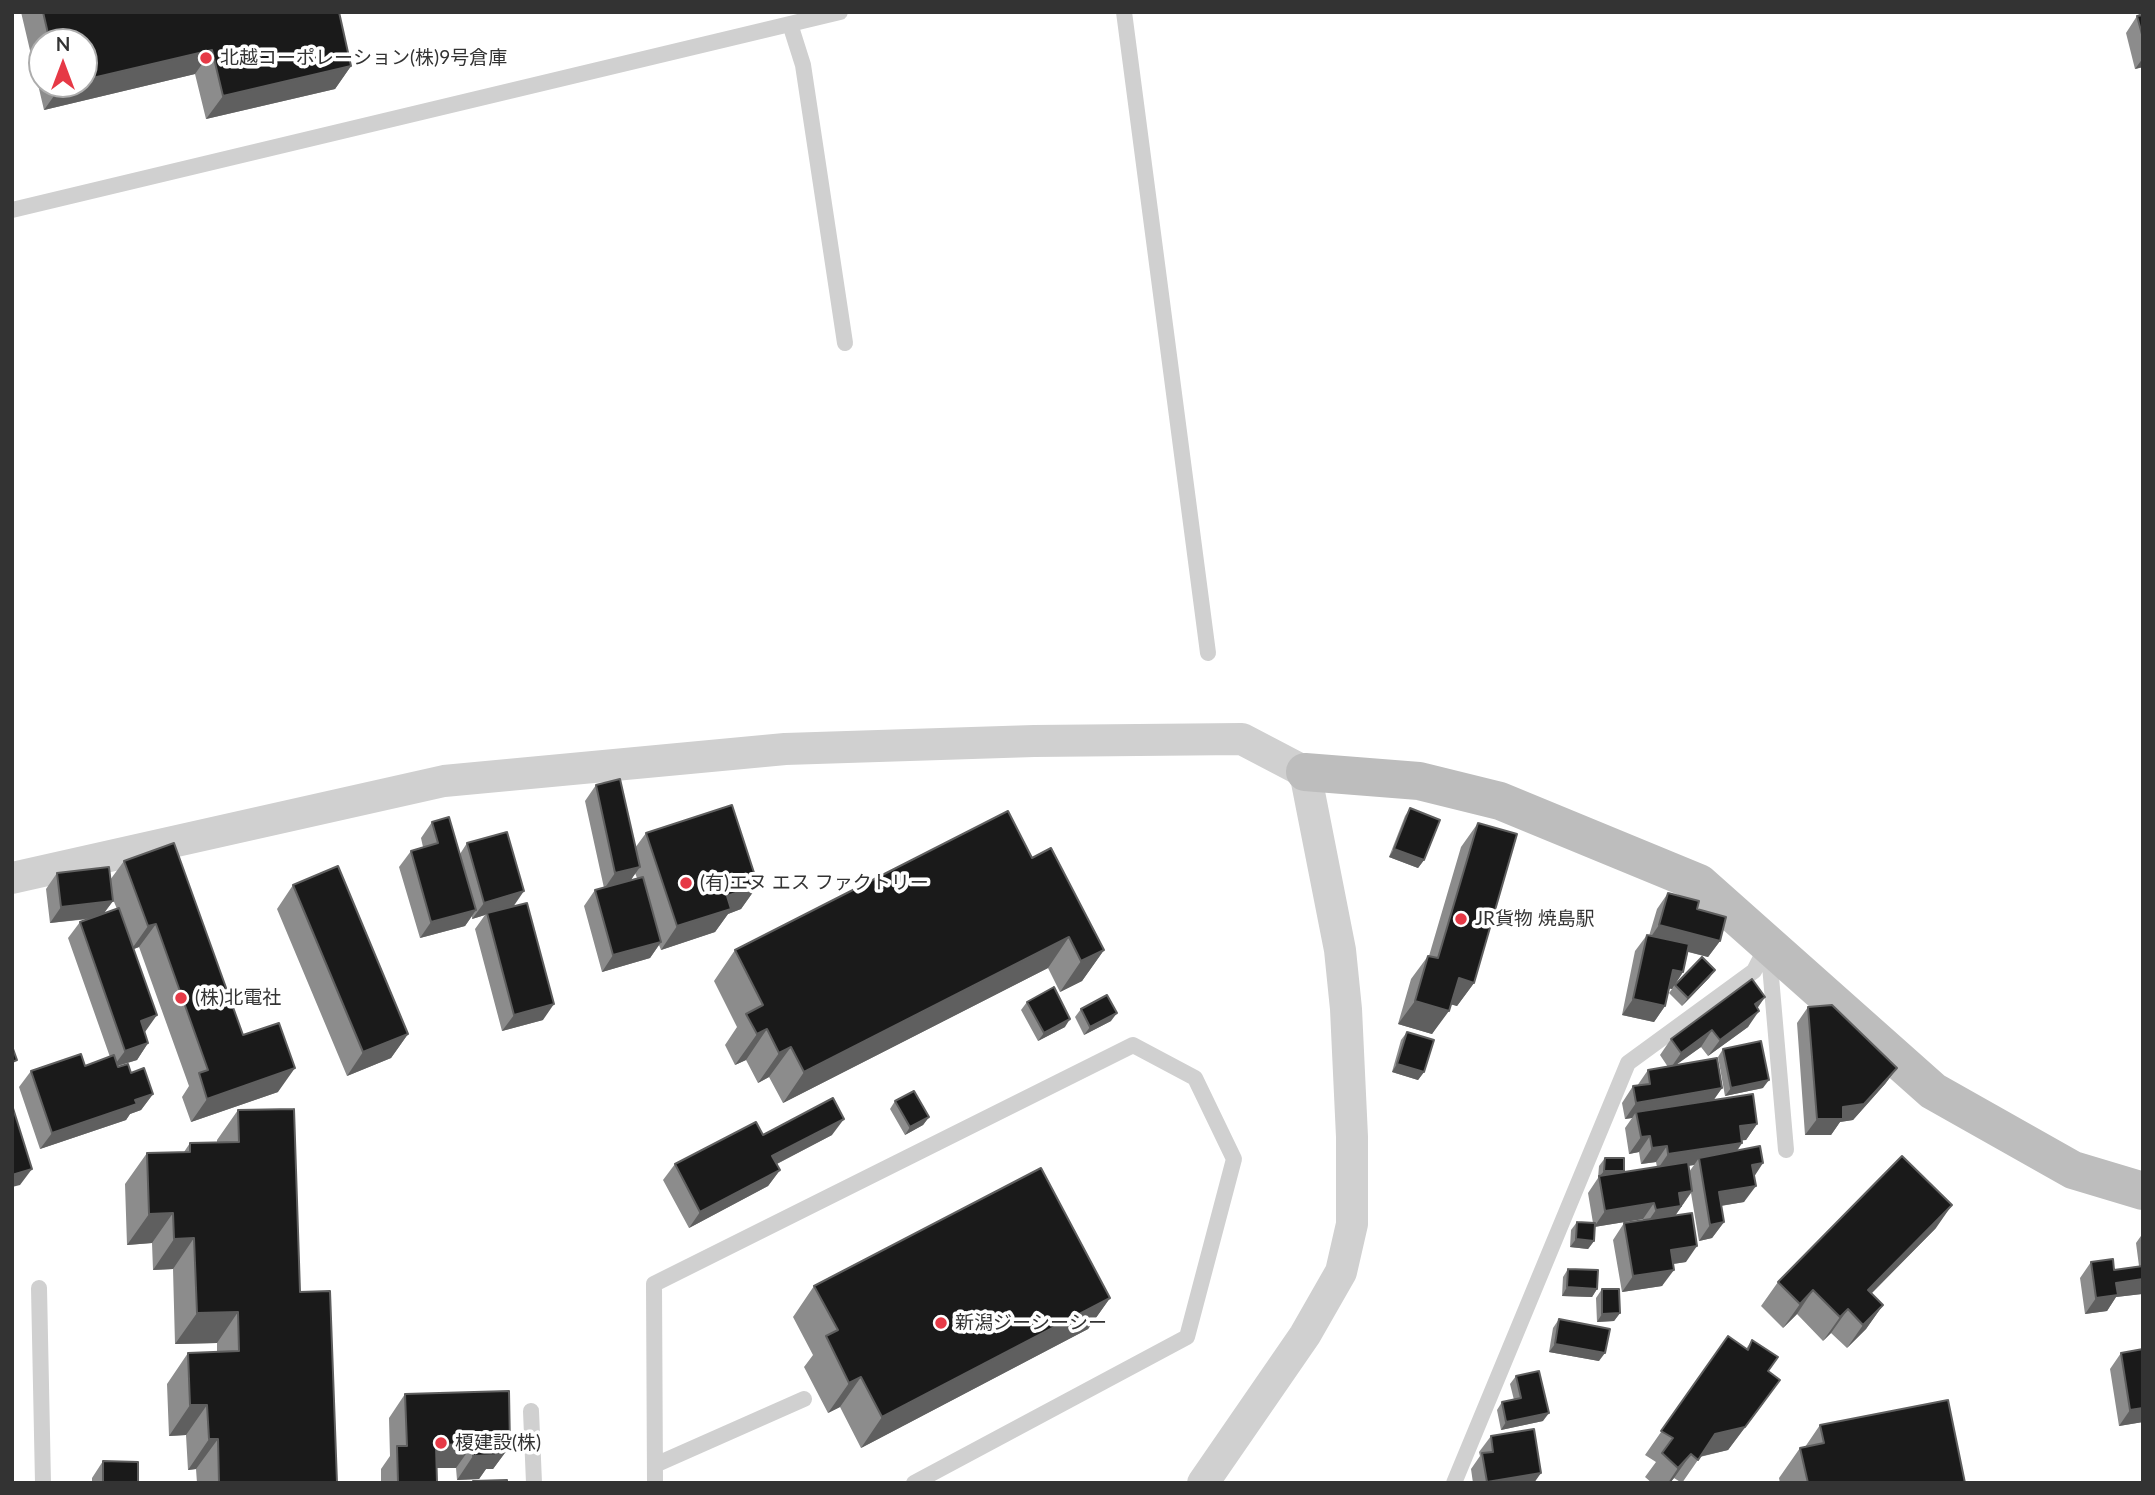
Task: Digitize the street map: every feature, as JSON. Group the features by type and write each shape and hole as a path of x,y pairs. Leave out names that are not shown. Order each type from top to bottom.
{"street":[{"path":"12,878 444,780 785,749 1034,741 1242,739 1306,772 1419,781 1500,801 1699,883 1933,1091 2073,1170 2143,1191"},
{"path":"1203,1483 1222,1460 1311,1324 1341,1272 1352,1224 1352,1137 1346,1009 1340,950 1306,772"}],"lane":[{"path":"12,210 840,12"},
{"path":"1124,12 1208,653"},
{"path":"790,24 803,65 845,343"},
{"path":"1768,944 1786,1150"},
{"path":"1454,1483 1628,1063 1754,971 1768,944"},
{"path":"655,1483 654,1284 1133,1045 1195,1078 1234,1159 1187,1337 914,1483"},
{"path":"39,1289 43,1483"},
{"path":"655,1465 804,1399"},
{"path":"531,1411 534,1483"}],"building":[{"name":"北越コーポレーション(株)9号倉庫","path":"43,12 339,12 351,66 223,96 212,50 98,77 98,28 47,28"},
{"path":"2143,15 2143,38 2137,16"},
{"path":"620,779 640,867 615,873 596,785"},
{"name":"(有)エヌ エス ファクトリー","path":"732,805 758,885 727,896 731,909 677,926 646,833"},
{"path":"1410,808 1440,820 1424,860 1394,849"},
{"path":"1008,811 1032,858 1051,848 1104,950 1081,961 1069,937 804,1072 791,1047 779,1053 767,1029 757,1034 746,1014 763,1005 735,950"},
{"path":"449,817 476,910 431,922 411,851 438,843 432,822"},
{"name":"JR貨物 焼島駅","path":"1478,823 1517,834 1474,983 1459,978 1449,1011 1415,1001 1428,956 1438,958"},
{"path":"507,832 524,891 484,903 467,843"},
{"path":"174,843 243,1035 279,1023 295,1068 207,1099 199,1073 208,1070 156,924 148,926 124,861"},
{"path":"338,866 408,1034 363,1052 293,885"},
{"path":"109,867 113,901 61,907 57,873"},
{"path":"643,877 661,942 613,955 595,890"},
{"path":"1668,893 1699,901 1697,909 1726,917 1720,941 1659,925"},
{"path":"527,903 554,1004 514,1015 487,913"},
{"path":"119,908 157,1015 141,1021 148,1043 125,1051 80,922"},
{"path":"1647,935 1689,944 1683,972 1673,970 1665,1006 1633,999"},
{"path":"1702,957 1715,970 1688,998 1675,985"},
{"path":"1752,979 1765,997 1755,1004 1759,1011 1720,1040 1712,1030 1681,1053 1671,1039"},
{"path":"1054,987 1070,1019 1044,1033 1027,1002"},
{"path":"1107,995 1117,1013 1090,1027 1081,1009"},
{"path":"1832,1005 1897,1068 1864,1104 1843,1107 1843,1119 1817,1119 1808,1007"},
{"path":"1407,1032 1434,1040 1424,1072 1397,1064"},
{"path":"1761,1041 1769,1080 1731,1088 1723,1049"},
{"path":"12,1046 17,1060 12,1062"},
{"path":"81,1054 85,1066 114,1055 118,1067 128,1064 131,1073 144,1068 153,1094 135,1100 137,1104 52,1133 31,1071"},
{"path":"1717,1058 1722,1088 1636,1103 1633,1086 1650,1084 1648,1070"},
{"path":"914,1091 929,1117 910,1127 895,1101"},
{"path":"1753,1094 1757,1124 1740,1126 1742,1143 1668,1154 1667,1146 1652,1148 1650,1136 1641,1137 1636,1112"},
{"path":"833,1098 844,1119 772,1156 780,1170 700,1212 675,1164 756,1122 763,1135"},
{"path":"12,1105 32,1169 12,1175"},
{"path":"294,1109 300,1292 330,1291 337,1483 219,1483 218,1439 209,1439 207,1405 190,1405 188,1353 239,1351 238,1312 197,1313 194,1238 174,1239 173,1213 149,1214 147,1153 190,1152 190,1143 239,1142 238,1110"},
{"path":"1760,1146 1763,1163 1752,1165 1756,1186 1719,1192 1724,1222 1710,1225 1699,1158"},
{"path":"1902,1156 1952,1205 1868,1290 1883,1305 1863,1325 1848,1309 1840,1317 1813,1290 1800,1304 1778,1282"},
{"path":"1605,1158 1624,1158 1624,1171 1604,1171"},
{"path":"1688,1162 1692,1191 1679,1193 1681,1206 1656,1210 1654,1203 1605,1211 1599,1176"},
{"name":"新潟ジーシーシー","path":"1041,1168 1110,1298 882,1417 861,1377 849,1383 826,1336 838,1330 814,1286"},
{"path":"1692,1213 1697,1246 1671,1250 1674,1270 1633,1276 1624,1223"},
{"path":"1577,1222 1595,1223 1594,1241 1576,1239"},
{"path":"2113,1259 2114,1270 2143,1266 2143,1279 2116,1283 2118,1295 2096,1298 2091,1262"},
{"path":"1568,1269 1598,1270 1597,1289 1567,1287"},
{"path":"1602,1289 1619,1289 1620,1313 1602,1314"},
{"path":"1559,1319 1610,1329 1605,1353 1555,1344"},
{"path":"1728,1336 1748,1350 1752,1340 1778,1357 1768,1371 1780,1380 1745,1427 1715,1434 1698,1460 1691,1454 1678,1468 1662,1453 1673,1438 1661,1431"},
{"path":"2143,1349 2143,1408 2130,1410 2121,1353"},
{"path":"1539,1371 1549,1413 1506,1422 1502,1402 1521,1398 1516,1376"},
{"path":"509,1391 510,1446 496,1446 496,1455 473,1456 473,1444 436,1445 437,1483 398,1483 397,1446 407,1446 405,1394"},
{"path":"1948,1400 1965,1483 1808,1483 1800,1448 1824,1443 1820,1425"},
{"path":"1534,1429 1541,1473 1487,1482 1482,1453 1493,1452 1491,1436"},
{"path":"103,1461 138,1462 138,1483 103,1483"},
{"path":"507,1480 507,1483 473,1483 473,1481"}],"place":[{"name":"北越コーポレーション(株)9号倉庫","path":"206,58"},
{"name":"(有)エヌ エス ファクトリー","path":"686,883"},
{"name":"JR貨物 焼島駅","path":"1461,919"},
{"name":"(株)北電社","path":"181,998"},
{"name":"新潟ジーシーシー","path":"941,1323"},
{"name":"榎建設(株)","path":"441,1443"}]}
